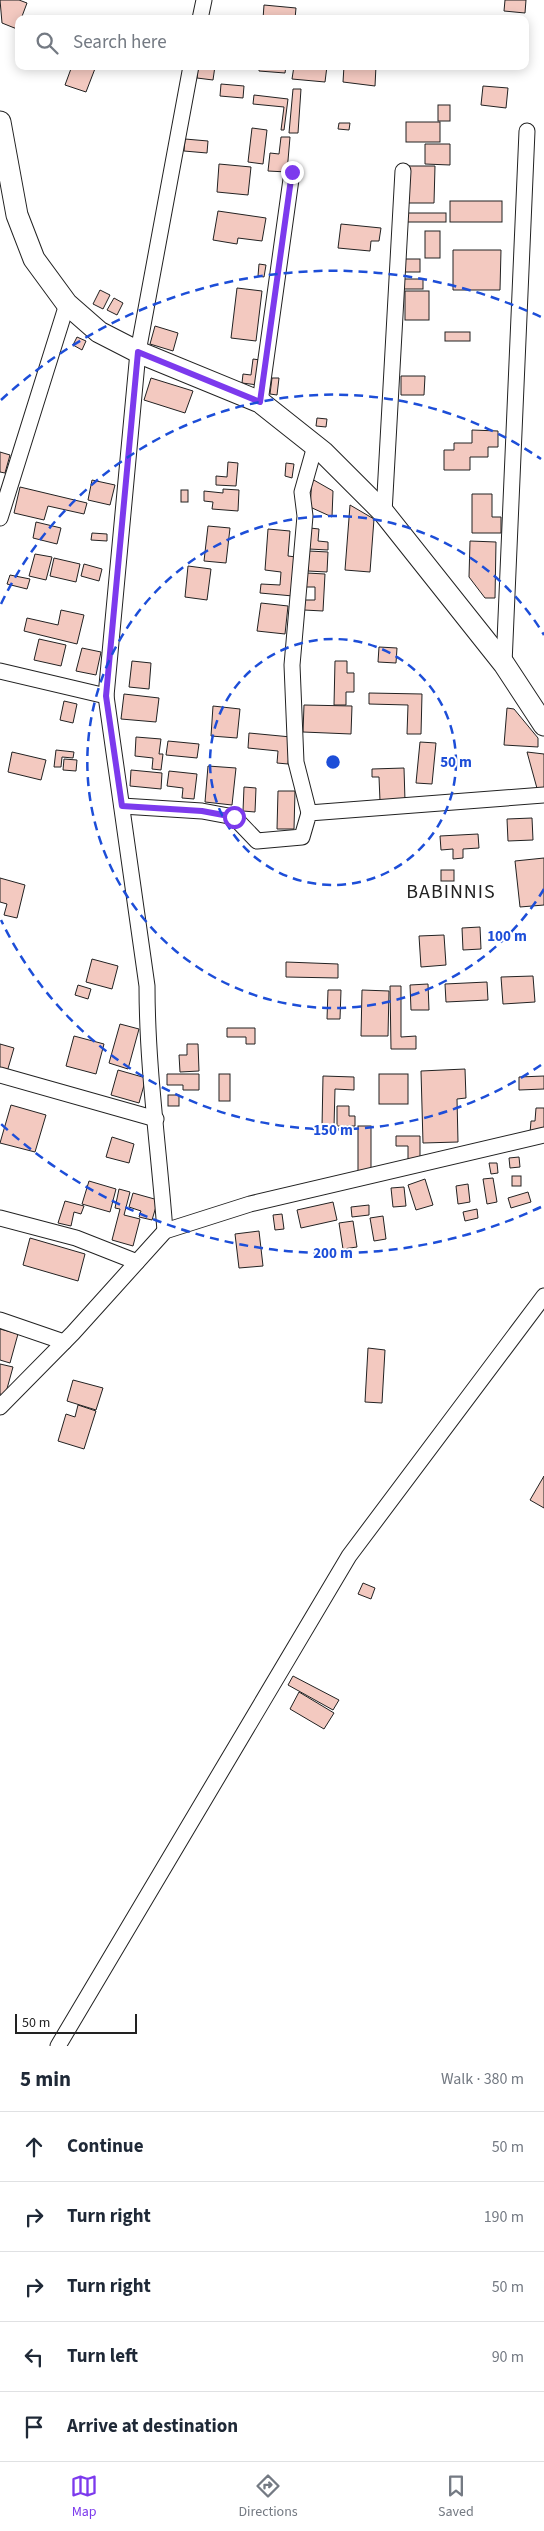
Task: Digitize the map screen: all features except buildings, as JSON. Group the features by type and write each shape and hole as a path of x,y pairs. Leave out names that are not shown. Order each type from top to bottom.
{"street":[{"path":"201,15 204,0"},
{"path":"165,1231 147,1034 147,986 106,696 138,352 190,70"},
{"path":"0,122 17,215 34,259 67,304 99,332 138,352 260,402 315,446 384,513 504,664 544,725"},
{"path":"504,664 527,130"},
{"path":"384,513 403,171"},
{"path":"260,402 292,172"},
{"path":"0,518 67,304"},
{"path":"122,806 202,811 234,817 257,841 302,836 309,813 296,762 292,664 304,525 302,492 315,446"},
{"path":"0,671 106,696"},
{"path":"309,813 544,795"},
{"path":"0,1075 156,1119"},
{"path":"0,1407 64,1342 165,1231 250,1204 544,1135"},
{"path":"0,1218 76,1238 137,1262"},
{"path":"58,2046 349,1556 544,1296"},
{"path":"0,1320 64,1342"}],"district":[{"name":"BABINNIS","path":"451,891"}],"route":[{"path":"234,817 202,811 122,806 106,696 138,352 260,402 292,172"}]}
